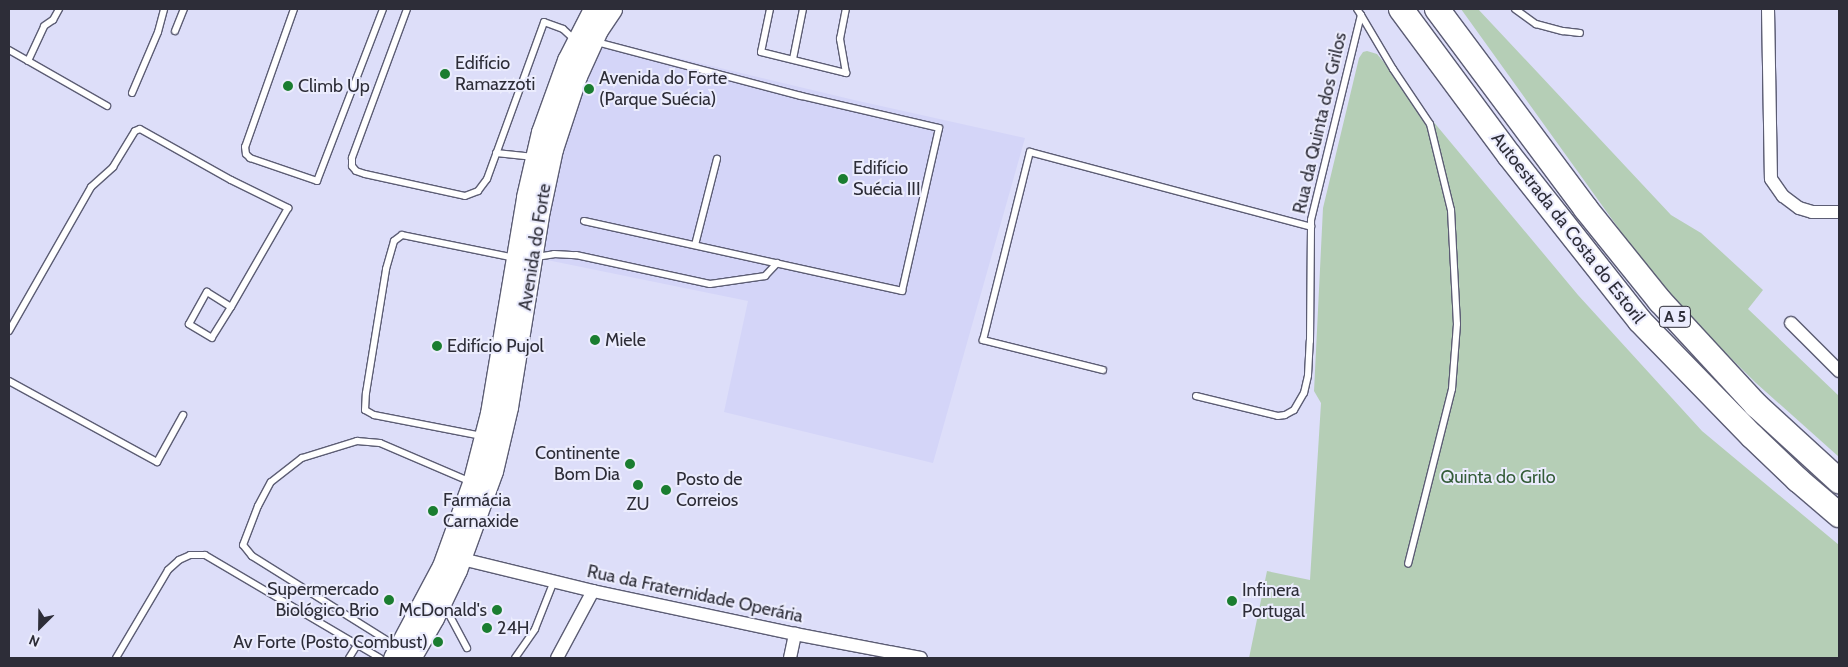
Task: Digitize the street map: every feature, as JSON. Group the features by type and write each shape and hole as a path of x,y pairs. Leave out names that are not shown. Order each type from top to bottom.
{"highway":[{"name":"Autoestrada da Costa do Estoril","path":"1401,9 1521,170 1640,321 1752,436 1798,480 1839,515"},
{"name":"Autoestrada da Costa do Estoril","path":"1437,9 1586,209 1660,301 1756,405 1839,481"}],"street":[{"name":"Avenida do Forte","path":"401,655 442,566 472,483 485,437 524,258 557,133 593,9"},
{"name":"Avenida do Forte","path":"401,655 442,602 462,559 484,498 500,446 524,258 534,157 555,89 584,41 612,9"},
{"path":"1768,9 1771,179 1783,196 1800,208 1812,212 1839,212"},
{"path":"1791,323 1839,372"},
{"name":"Rua da Fraternidade Operária","path":"462,559 593,591 795,634 921,658"},
{"path":"556,658 593,591"},
{"path":"790,658 795,634"}],"lane":[{"path":"28,61 44,26 53,20 59,9"},
{"path":"132,94 158,32 164,9"},
{"path":"175,31 184,9"},
{"path":"294,9 245,147 246,154 250,158 317,181 383,9"},
{"path":"407,9 352,158 352,166 356,171 365,174 465,196 478,191 484,186 544,22 563,29 584,41 801,96 939,128 902,291 584,222"},
{"path":"770,9 761,52 846,73 840,39 846,9"},
{"path":"793,59 803,9"},
{"name":"Rua da Quinta dos Grilos","path":"1196,396 1278,416 1285,416 1299,403 1308,375 1311,227 1362,15 1357,9"},
{"path":"1515,9 1536,24 1563,31 1580,32"},
{"path":"1362,15 1393,69 1430,124 1452,210 1457,324 1452,389 1408,564"},
{"path":"9,50 107,106"},
{"path":"9,331 91,187 114,167 135,131 140,129 231,180 288,208 231,307 212,338 189,324 207,292 231,307"},
{"path":"1103,370 983,340 1030,152 1311,227"},
{"path":"496,153 534,157"},
{"path":"695,245 717,158"},
{"path":"485,437 374,415 365,410 366,393 386,269 394,240 402,235 524,258 554,254 576,255 710,284 764,276 777,263"},
{"path":"9,381 157,462 183,415"},
{"path":"401,655 252,556 243,545 258,506 271,482 302,458 357,441 380,442 472,483"},
{"path":"116,658 168,570 179,560 190,555 205,555 380,658"},
{"path":"515,658 535,629 554,581"},
{"path":"442,602 468,648"},
{"path":"349,658 357,645"}],"shaded area":[{"path":"598,39 854,100 1025,138 933,463 724,412 748,301 547,260 540,245 559,156"}],"green space":[{"path":"1461,9 1478,9 1671,215 1701,233 1763,290 1748,309 1839,396 1839,457 1756,383 1665,293"},
{"name":"Quinta do Grilo","path":"1367,51 1377,54 1578,295 1702,431 1839,545 1839,658 1249,658 1267,571 1310,580 1321,403 1314,391 1323,208 1359,58 1363,52"}],"place":[{"name":"Edifício Ramazzoti","path":"445,74"},
{"name":"Climb Up","path":"288,86"},
{"name":"Avenida do Forte (Parque Suécia)","path":"589,89"},
{"name":"Edifício Suécia III","path":"843,179"},
{"name":"Miele","path":"595,340"},
{"name":"Edifício Pujol","path":"437,346"},
{"name":"Continente Bom Dia","path":"630,464"},
{"name":"ZU","path":"638,485"},
{"name":"Posto de Correios","path":"666,490"},
{"name":"Farmácia Carnaxide","path":"433,511"},
{"name":"Supermercado Biológico Brio","path":"389,600"},
{"name":"Infinera Portugal","path":"1232,601"},
{"name":"McDonald's","path":"497,610"},
{"name":"24H","path":"487,628"},
{"name":"Av Forte (Posto Combust)","path":"438,642"}]}
